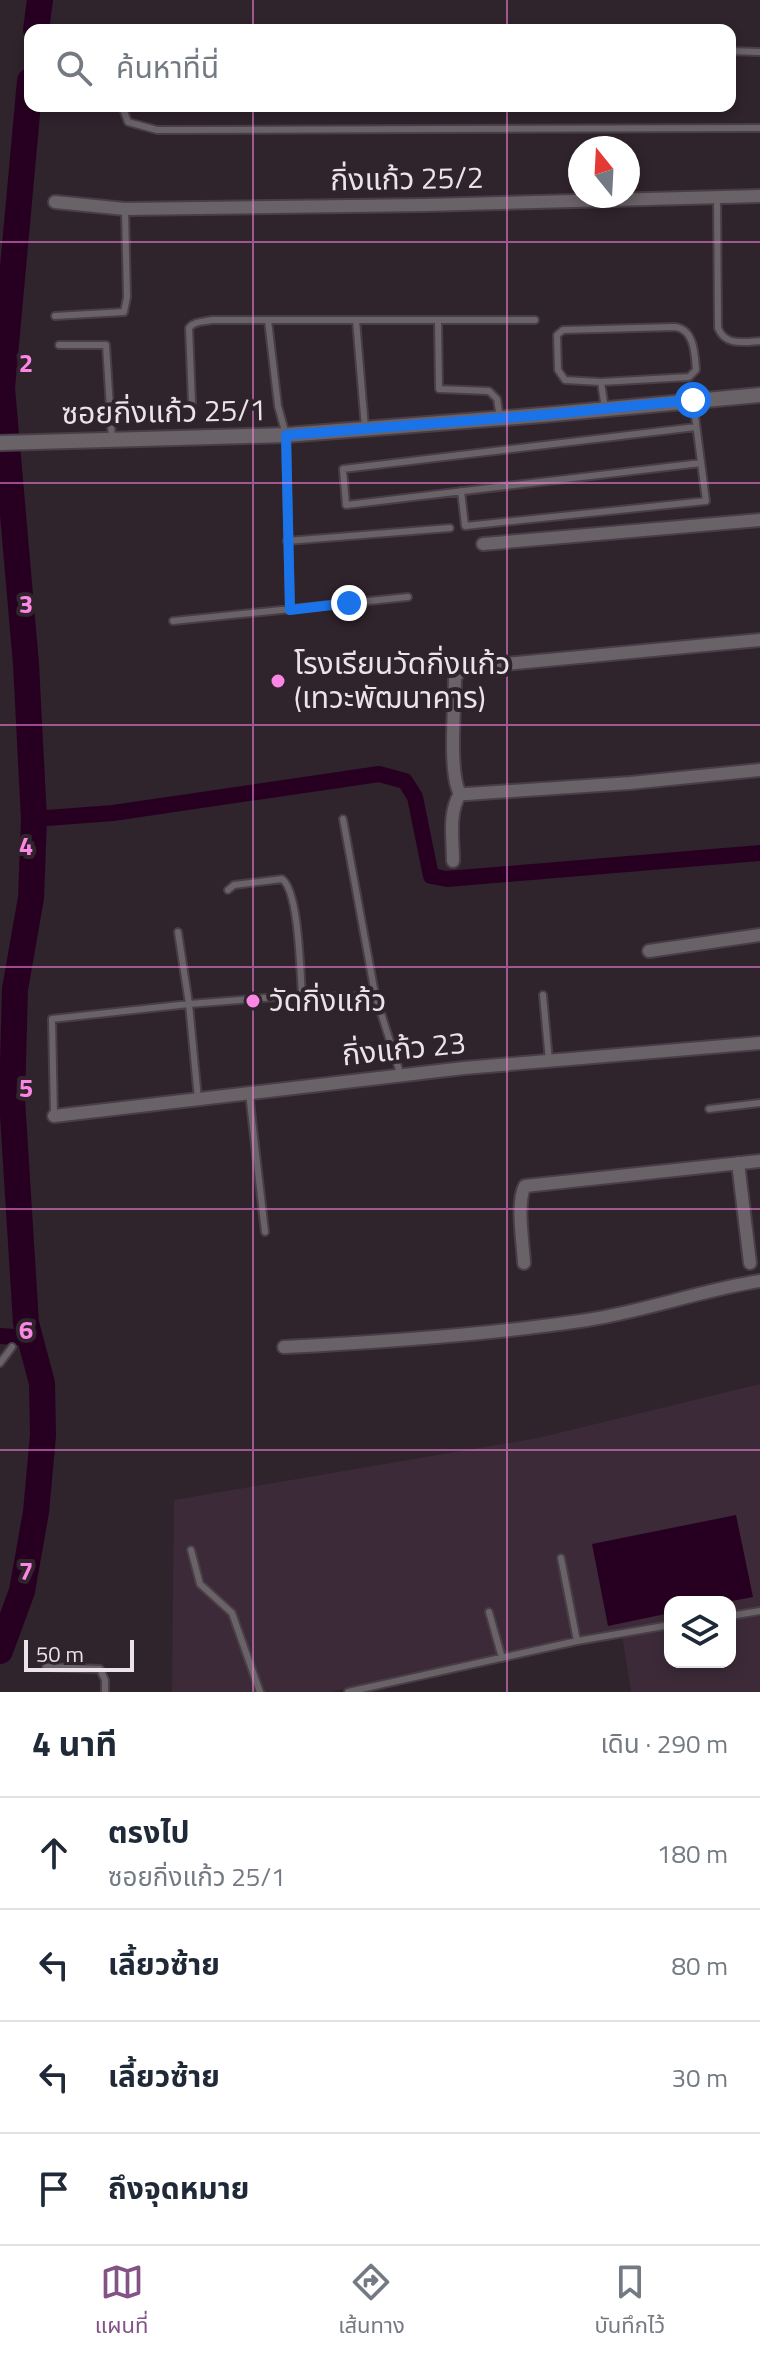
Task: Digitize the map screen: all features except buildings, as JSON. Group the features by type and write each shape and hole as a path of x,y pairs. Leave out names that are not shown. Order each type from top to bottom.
{"street":[{"name":"กิ่งแก้ว 25/2","path":"55,202 125,209 760,196"},
{"name":"ซอยกิ่งแก้ว 25/1","path":"0,443 286,435 760,395"},
{"path":"483,544 760,520"},
{"path":"460,794 454,768 455,677 463,668 760,640"},
{"path":"460,794 630,783 760,770"},
{"path":"453,861 453,812 460,794"},
{"path":"649,951 760,935"},
{"name":"กิ่งแก้ว 23","path":"54,1116 401,1076 760,1043"},
{"path":"524,1263 521,1201 525,1186 760,1161"},
{"path":"738,1163 750,1263"},
{"path":"284,1347 388,1342 591,1319 760,1281"}],"lane":[{"path":"736,51 760,52"},
{"path":"124,112 128,122 157,130 760,128"},
{"path":"717,197 718,328 729,341 760,341"},
{"path":"55,316 124,312 127,297 125,209"},
{"path":"192,404 189,328 192,324 212,320 535,320"},
{"path":"268,320 278,406 286,435 290,610"},
{"path":"356,320 365,429"},
{"path":"438,320 439,389 489,391 497,399 500,418"},
{"path":"683,327 690,334 696,370 689,377 601,382 565,380 561,377 557,335 563,330 683,327"},
{"path":"59,345 106,345 112,440"},
{"path":"601,382 605,409"},
{"path":"461,491 465,526 706,501 693,400"},
{"path":"696,427 343,469 346,505 701,463"},
{"path":"287,541 450,528"},
{"path":"173,621 408,597"},
{"path":"343,819 375,994 401,1076"},
{"path":"228,890 234,885 246,883 282,879 287,883 294,898 302,995"},
{"path":"178,932 198,1099"},
{"path":"54,1116 52,1019 302,995 349,997 375,994"},
{"path":"543,995 549,1061"},
{"path":"249,1093 265,1232"},
{"path":"709,1109 760,1103"},
{"path":"0,1363 12,1347"},
{"path":"191,1550 200,1584 232,1613 259,1692"},
{"path":"561,1558 577,1641"},
{"path":"736,1615 760,1611"},
{"path":"489,1612 502,1658"},
{"path":"348,1692 577,1641 664,1626"},
{"path":"46,1667 100,1669 105,1680 105,1692"}],"shaded area":[{"path":"760,1384 760,1692 631,1692 621,1629 331,1692 172,1692 174,1500 538,1438"},
{"path":"736,1515 753,1597 736,1600 736,1596 664,1596 664,1614 608,1626 592,1544"}],"waterway":[{"path":"37,24 40,0"},
{"path":"0,1651 22,1591 36,1512 43,1435 42,1383 26,1323 12,1099 15,989 31,898 34,819 26,664 2,388 27,112"},
{"path":"34,819 113,813 379,774 405,781 415,797 431,876 447,879 760,853"},
{"path":"0,1336 30,1338"}],"place":[{"name":"โรงเรียนวัดกิ่งแก้ว (เทวะพัฒนาคาร)","path":"278,681"},
{"name":"วัดกิ่งแก้ว","path":"253,1001"}],"route":[{"path":"349,603 290,610 286,435 693,400"}]}
